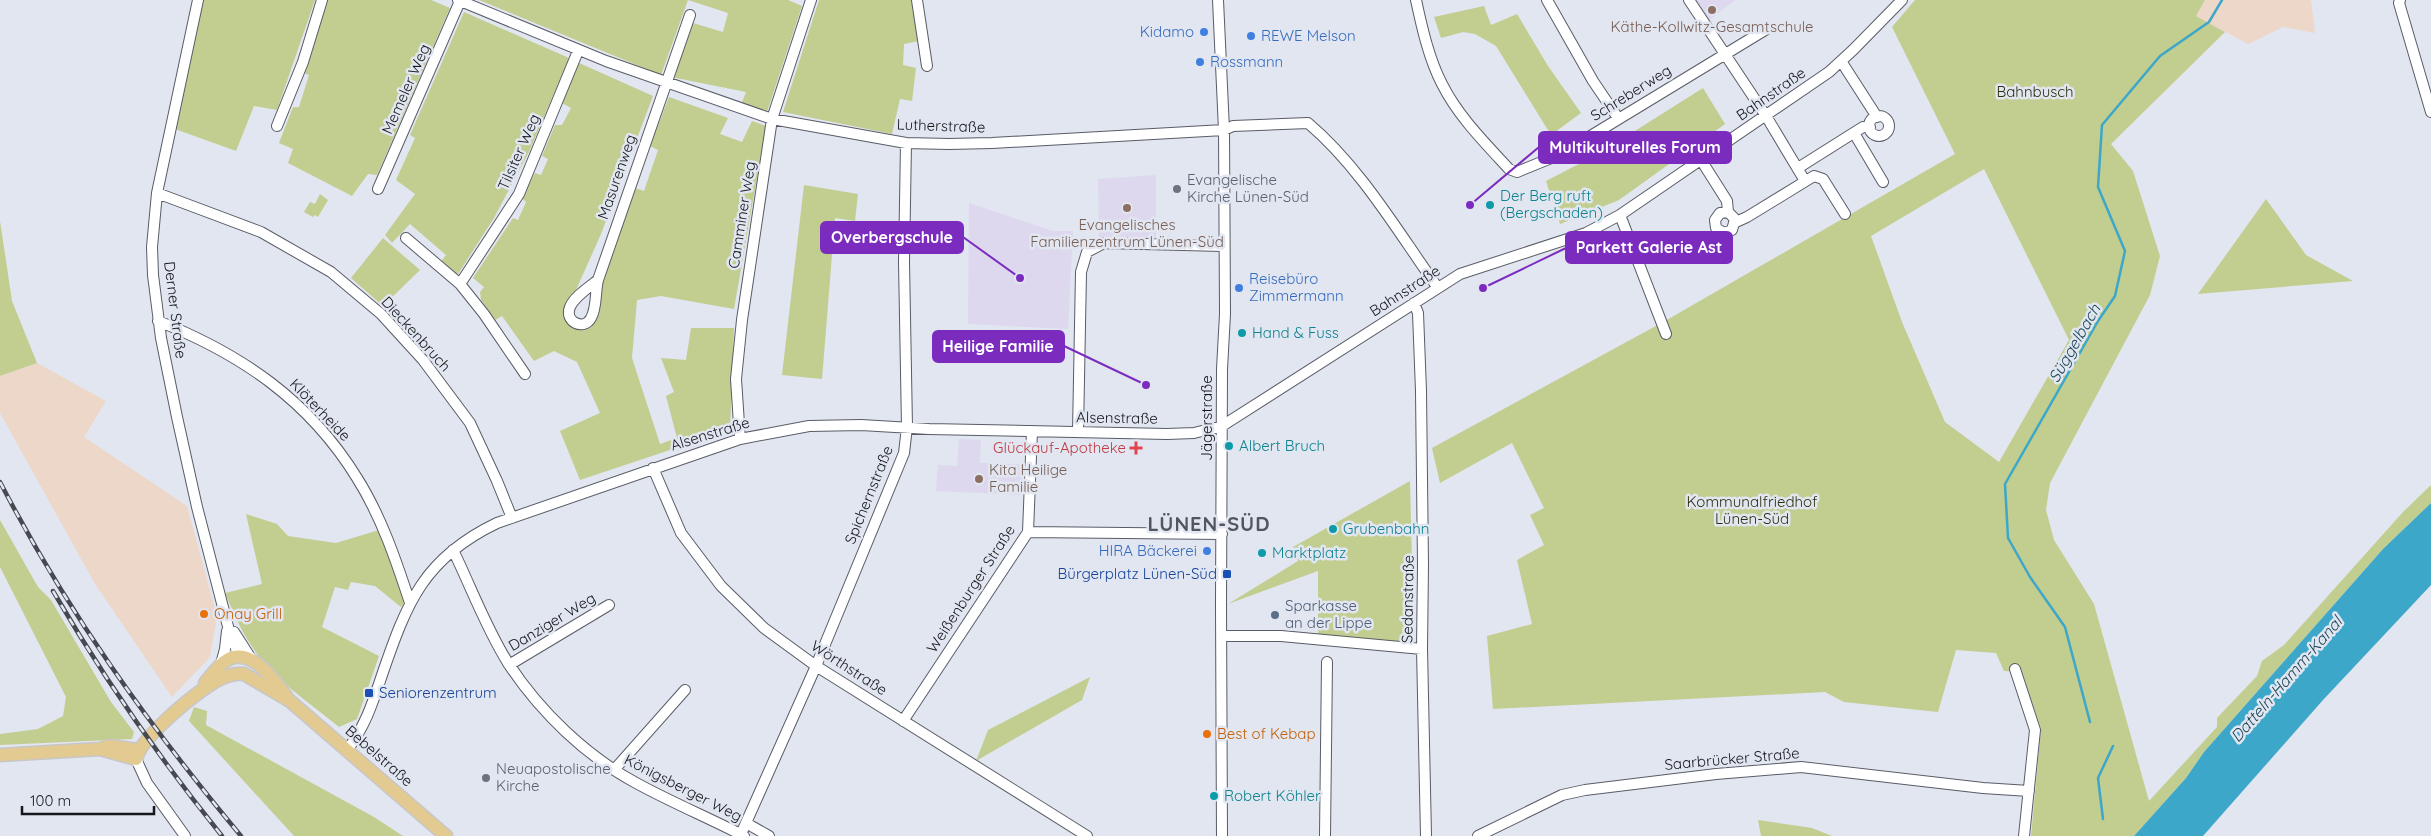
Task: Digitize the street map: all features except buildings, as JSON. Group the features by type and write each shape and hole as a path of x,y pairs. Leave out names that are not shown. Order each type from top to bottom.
{"main road":[{"name":"Bebelstraße","path":"246,655 272,678 290,701"},
{"path":"198,693 221,664 231,658 246,655"},
{"path":"0,755 100,749 109,746 137,755 156,731 198,693 221,678 246,655"},
{"path":"246,655 256,679"},
{"path":"221,678 237,673 256,679"},
{"name":"Bebelstraße","path":"256,679 290,701 446,836"}],"street":[{"name":"Derner Straße","path":"198,0 157,193 152,247 158,321 197,507 228,620 231,638 246,655"},
{"path":"277,126 303,62 322,0"},
{"name":"Lutherstraße","path":"459,0 578,51 664,83 772,119 906,142 984,143 1224,130 1233,126 1308,123 1364,183 1438,288"},
{"name":"Memeler Weg","path":"378,189 459,0"},
{"name":"Camminer Weg","path":"740,439 736,379 742,320 772,119 811,0"},
{"path":"917,0 927,66"},
{"name":"Jägerstraße","path":"1218,0 1224,130 1225,314 1222,426 1222,836"},
{"name":"Schreberweg","path":"1416,0 1430,54 1443,85 1474,131 1509,169 1516,172 1560,154 1724,53 1765,30"},
{"path":"1547,0 1593,81 1618,118"},
{"path":"1689,0 1766,116 1805,181"},
{"name":"Bahnstraße","path":"1222,426 1468,270 1586,232 1620,215 1766,116 1841,61 1902,0"},
{"path":"2400,0 2399,3 2431,112"},
{"path":"664,83 690,15"},
{"name":"Tilsiter Weg","path":"460,284 519,194 578,51"},
{"path":"1841,61 1877,117 1887,120 1888,131 1881,136 1877,136 1870,131 1872,120 1877,117"},
{"name":"Masurenweg","path":"598,280 664,83"},
{"path":"1798,168 1863,127 1870,126"},
{"path":"1854,133 1883,182"},
{"name":"Spichernstraße","path":"743,835 746,823 816,666 904,453 907,427 904,262 906,142"},
{"path":"1701,160 1727,201 1728,212 1736,222"},
{"path":"1728,212 1717,216 1716,228 1724,232 1732,230 1736,222 1814,176 1823,179 1845,214"},
{"name":"Dieckenbruch","path":"157,193 261,232 331,272 381,314 424,360 470,423 498,481 512,518"},
{"path":"1620,215 1666,334"},
{"path":"406,238 460,284 484,314 525,374"},
{"path":"1078,432 1081,272 1087,252 1104,243 1224,246"},
{"name":"Sedanstraße","path":"1414,303 1419,319 1421,391 1424,565 1422,649 1426,836"},
{"name":"Klöterheide","path":"158,321 192,335 236,358 279,388 320,428 358,478 372,504 384,530 410,603"},
{"name":"Alsenstraße","path":"347,750 365,724 394,641 410,603 428,574 453,550 481,531 512,518 740,439 792,428 826,425 1184,434 1222,426"},
{"name":"Weißenburger Straße","path":"903,721 1028,532 1032,431"},
{"name":"Wörthstraße","path":"653,468 681,533 721,586 764,628 816,666 1087,836"},
{"path":"1028,532 1222,534"},
{"name":"Königsberger Weg","path":"453,550 510,664 540,703 557,721 587,750 614,770 637,784 743,835"},
{"name":"Danziger Weg","path":"510,664 610,604"},
{"name":"Derner Straße","path":"221,664 225,649 228,620"},
{"path":"1221,636 1281,636 1422,649"},
{"path":"1325,836 1327,662"},
{"path":"2015,669 2035,730 2024,836"},
{"path":"614,770 685,690"},
{"path":"137,755 147,783 185,836"},
{"name":"Saarbrücker Straße","path":"1478,836 1562,795 1585,790 1759,769 1801,767 1983,788 2029,791"},
{"name":"Königsberger Weg","path":"746,823 769,836"}],"shaded area":[{"name":"Käthe-Kollwitz-Gesamtschule","path":"1695,0 1735,0 1708,21"},
{"path":"2205,0 2311,0 2315,33 2283,27 2248,44 2196,16"},
{"name":"Evangelisches Familienzentrum Lünen-Süd","path":"1156,175 1156,238 1099,237 1098,179"},
{"path":"969,203 1053,231 1073,231 1068,329 968,324"},
{"path":"37,363 106,401 84,437 187,506 217,616 210,657 172,697 95,584 0,413 0,376"},
{"name":"Kita Heilige Familie","path":"959,439 981,440 980,463 1022,464 1021,495 936,491 938,465 957,466"}],"green space":[{"path":"202,0 315,0 277,110 254,106 236,151 175,129"},
{"path":"327,0 431,0 450,8 377,175 368,174 352,196 288,163 293,149 279,143 293,107 299,107 309,75 304,73"},
{"path":"479,0 688,0 661,75"},
{"path":"688,0 788,0 802,6 767,112 741,105 746,92 671,77 693,23 723,32 728,13"},
{"path":"819,0 911,0 919,41 904,44 903,65 916,68 912,101 900,99 892,134 783,112"},
{"path":"1915,0 2205,0 2196,16 2225,32 2111,144 2133,171 2160,256 2150,295 2050,483 2046,510 2054,540 2094,604 2149,801 2217,727 2217,718 2257,676 2262,661 2284,645 2403,512 2431,485 2431,503 2383,549 2204,752 2186,778 2134,836 2031,836 2041,729 2022,672 2004,671 1996,653 1956,650 1938,712 1844,702 1825,692 1493,709 1487,636 1532,624 1517,560 1544,545 1530,515 1544,508 1512,443 1440,483 1432,448 1665,321 1955,154 1892,27","holes":["1984,169 2069,340 1999,462 1945,422 1902,322 1871,236"]},
{"path":"1484,6 1491,25 1517,14 1548,66 1581,113 1551,135 1496,46 1475,34 1463,32 1441,38 1434,17"},
{"path":"464,12 569,58 529,152 494,218 456,277 440,263 446,255 410,224 392,243 385,235 415,194 396,180 415,138 410,135"},
{"path":"577,62 653,96 601,234 564,317 584,331 598,318 601,280 635,188 644,191 658,150 650,146 669,97 728,118 720,134 742,142 752,121 766,126 734,309 661,296 637,300 632,358 660,444 677,438 666,396 674,392 661,358 686,360 691,328 734,328 730,430 580,480 560,431 600,413 577,362 554,351 534,361 502,316 495,320 481,300 480,292 484,287 473,278 513,218 518,220 526,202 522,198 535,173 541,175 548,159 542,156 555,125 562,125 571,108 562,103"},
{"path":"1703,88 1725,124 1619,200 1560,224 1546,181 1600,153"},
{"path":"804,185 858,194 855,221 835,218 822,379 782,375"},
{"path":"320,194 328,200 318,217 315,215 313,217 304,212 310,202 315,204"},
{"path":"2266,199 2306,255 2353,281 2198,294"},
{"path":"0,221 12,301 37,363 0,376"},
{"path":"383,238 420,270 383,306 351,278"},
{"path":"1410,481 1414,646 1318,636 1318,571 1228,604 1298,561 1293,547"},
{"path":"246,514 277,524 288,536 336,543 379,530 406,600 401,607 375,586 351,582 348,590 335,587 322,627 379,656 357,719 339,727 280,679 259,657 243,633 225,593 262,584"},
{"path":"0,520 38,587 51,600 111,702 134,732 132,739 0,745 0,734 38,729 63,716 66,697 0,567"},
{"path":"1090,677 1082,700 976,761 988,730"},
{"path":"194,707 207,711 206,725 374,817 403,836 294,836 189,721"},
{"path":"1758,820 1812,828 1832,836 1761,836"}],"water":[{"name":"Datteln-Hamm-Kanal","path":"2431,503 2431,585 2323,700 2203,836 2134,836 2186,778 2204,752 2383,549"}],"waterway":[{"name":"Süggelbach","path":"2090,722 2065,627 2030,577 2008,538 2005,484 2098,321 2115,296 2125,251 2098,187 2102,125 2160,56 2209,22 2222,0"},
{"name":"Süggelbach","path":"2103,819 2098,778 2113,746"}],"railway":[{"path":"0,482 53,577 81,622 141,709 206,794 241,836"},
{"path":"53,591 133,717 176,777 222,836"}],"place":[{"name":"Käthe-Kollwitz-Gesamtschule","path":"1712,10"},
{"name":"Kidamo","path":"1204,32"},
{"name":"REWE Melson","path":"1251,36"},
{"name":"Rossmann","path":"1200,62"},
{"name":"Evangelische Kirche Lünen-Süd","path":"1177,189"},
{"name":"Multikulturelles Forum","path":"1470,205"},
{"name":"Der Berg ruft (Bergschaden)","path":"1490,205"},
{"name":"Evangelisches Familienzentrum Lünen-Süd","path":"1127,208"},
{"name":"Overbergschule","path":"1020,278"},
{"name":"Reisebüro Zimmermann","path":"1239,288"},
{"name":"Parkett Galerie Ast","path":"1483,288"},
{"name":"Hand & Fuss","path":"1242,333"},
{"name":"Heilige Familie","path":"1146,385"},
{"name":"Albert Bruch","path":"1229,446"},
{"name":"Glückauf-Apotheke","path":"1136,448"},
{"name":"Kita Heilige Familie","path":"979,479"},
{"name":"Grubenbahn","path":"1333,529"},
{"name":"HIRA Bäckerei","path":"1207,551"},
{"name":"Marktplatz","path":"1262,553"},
{"name":"Bürgerplatz Lünen-Süd","path":"1227,574"},
{"name":"Onay Grill","path":"204,614"},
{"name":"Sparkasse an der Lippe","path":"1275,615"},
{"name":"Seniorenzentrum","path":"369,693"},
{"name":"Best of Kebap","path":"1207,734"},
{"name":"Neuapostolische Kirche","path":"486,778"},
{"name":"Robert Köhler","path":"1214,796"}],"district":[{"name":"LÜNEN-SÜD","path":"1209,524"}],"park label":[{"name":"Bahnbusch","path":"2035,92"},
{"name":"Kommunalfriedhof Lünen-Süd","path":"1752,510"}]}
